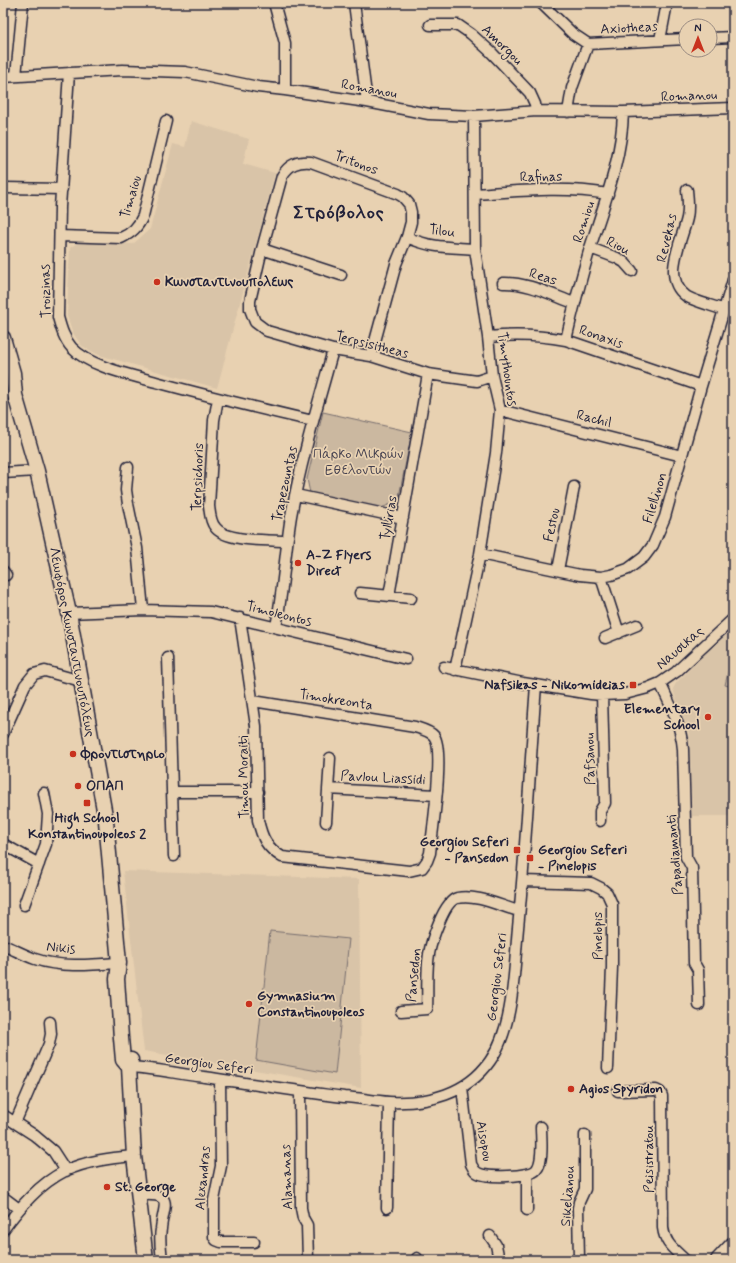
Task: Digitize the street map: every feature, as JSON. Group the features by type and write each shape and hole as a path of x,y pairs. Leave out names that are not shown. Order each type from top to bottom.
{"street":[{"path":"16,76 23,3"},
{"path":"274,3 285,43 284,90"},
{"path":"354,3 367,102"},
{"path":"660,40 667,3"},
{"name":"Axiotheas","path":"543,4 573,34 588,44 678,39"},
{"name":"Amorgou","path":"430,25 458,25 471,34 530,93 534,99 536,111"},
{"path":"718,38 733,37"},
{"path":"568,112 572,88 588,44"},
{"name":"Romanou","path":"3,77 122,70 185,72 258,87 367,102 429,114 474,116 536,111 623,112 733,108"},
{"name":"Troizinas","path":"69,73 62,189 58,317 63,334 72,348 87,359 106,368 218,399 313,421"},
{"name":"Romiou","path":"566,340 574,303 608,194 622,136 623,112"},
{"name":"Timythountos","path":"455,670 480,554 496,453 500,410 492,376 475,248 474,116"},
{"name":"Timaiou","path":"60,236 121,238 130,234 139,226 166,121"},
{"name":"Tritonos","path":"252,317 250,301 262,248 282,176 292,164 304,161 318,164 391,190 403,197 411,212 411,222 407,237 396,264 371,356"},
{"path":"5,188 62,189"},
{"name":"Rafinas","path":"475,194 542,190 592,191 608,194"},
{"name":"Revekas","path":"687,190 687,216 675,262 675,283 679,290 687,297 724,310"},
{"name":"Tilou","path":"407,237 434,246 475,248"},
{"path":"262,248 340,275"},
{"name":"Riou","path":"590,248 617,258 624,262 632,271"},
{"name":"Filellinon","path":"480,554 580,575 601,577 628,569 644,557 653,545 664,517 733,280"},
{"name":"Reas","path":"503,283 512,282 528,286 574,303"},
{"name":"Terpsisitheas","path":"252,317 254,322 266,330 333,350 371,356 428,374 478,380 492,376"},
{"name":"Ronaxis","path":"488,337 528,335 545,336 566,340 701,386"},
{"name":"Λεωφόρος Κωνσταντινουπόλεως","path":"3,338 13,373 15,395 37,471 69,613 106,821 119,963 117,979 123,1060 129,1067 134,1156 146,1260"},
{"name":"Trapezountas","path":"276,627 280,606 287,541 296,495 313,421 333,350"},
{"name":"Λεωφόρος Κωνσταντινουπόλεως","path":"3,369 6,380 15,395"},
{"name":"Tyllirias","path":"389,596 428,374"},
{"name":"Terpsichoris","path":"218,399 214,420 209,506 210,518 215,528 222,534 234,538 287,541"},
{"name":"Rachil","path":"500,410 682,456"},
{"path":"128,467 126,490 137,548 143,610"},
{"path":"3,473 37,471"},
{"name":"Festou","path":"558,570 574,486"},
{"path":"296,495 403,518"},
{"path":"601,577 619,633"},
{"path":"360,593 411,598"},
{"name":"Timoleontos","path":"69,613 143,610 212,612 406,659"},
{"name":"Timou Moraiti","path":"240,618 256,726 258,820 265,842 272,851 282,857 409,871 422,868"},
{"name":"Ναυσικας","path":"444,668 536,685 602,695 625,694 660,683 676,672 733,619"},
{"path":"606,638 637,625"},
{"path":"168,658 174,856"},
{"path":"3,734 25,685 34,674 45,671 81,681"},
{"name":"Papadiamanti","path":"660,683 678,724 683,742 686,857 692,868 694,963 698,970 699,1005"},
{"name":"Georgiou Seferi","path":"129,1067 300,1092 389,1102 414,1102 434,1099 450,1094 478,1075 490,1060 504,1034 510,1005 522,881 536,685"},
{"name":"Pafsanou","path":"600,821 600,811 605,803 602,695"},
{"name":"Timokreonta","path":"253,701 415,726 434,736 438,748 436,795 430,853 422,868"},
{"name":"Pavlou Liassidi","path":"326,822 330,758"},
{"name":"Pavlou Liassidi","path":"328,789 436,795"},
{"path":"172,792 258,792"},
{"path":"24,905 46,844 48,814 44,793"},
{"path":"3,844 39,864"},
{"name":"Pinelopis","path":"522,881 591,883 601,888 606,893 612,904 612,975 608,1068"},
{"name":"Pansedon","path":"401,1011 427,1009 429,953 442,915 447,905 455,898 466,897 478,899 519,911"},
{"name":"Nikis","path":"3,945 35,959 52,963 119,963"},
{"path":"15,1123 49,1044 51,1034 50,1022"},
{"name":"Alexandras","path":"220,1080 221,1166 214,1200 214,1237 216,1240 221,1242 254,1242"},
{"name":"Aisopou","path":"462,1087 469,1152 471,1164 475,1171 487,1176 527,1175"},
{"name":"Peisistratou","path":"618,1091 656,1090 660,1092 662,1096 662,1228 664,1237 672,1248 685,1260"},
{"name":"Alamanas","path":"300,1092 301,1208 303,1218 307,1225 308,1260"},
{"path":"387,1208 389,1102"},
{"path":"3,1115 34,1135 53,1151 66,1171"},
{"path":"527,1210 527,1175 536,1170 540,1164 541,1127"},
{"name":"Sikelianou","path":"579,1260 578,1208 579,1202 585,1190 585,1135"},
{"path":"3,1230 19,1209 48,1182 66,1171 88,1163 112,1158 134,1156"},
{"path":"139,1195 156,1195 162,1198 165,1202 166,1206 161,1228 162,1260"},
{"path":"3,1197 19,1209"},
{"path":"490,1236 496,1245 499,1260"},
{"path":"718,1260 733,1244"}],"shaded area":[{"name":"Κωνσταντινουπολεως","path":"191,121 249,139 243,164 275,173 217,388 99,355 82,346 73,333 67,316 70,248 80,241 133,244 150,229 173,144 185,147"},
{"name":"Elementary School","path":"733,627 733,816 692,816 689,734 673,689 676,683"},
{"name":"Gymnasium Constantinoupoleos","path":"123,871 359,879 361,1088 144,1051"}],"green space":[{"name":"Πάρκο Μικρών Εθελοντών","path":"323,412 412,432 398,501 379,509 310,493 307,479"},
{"path":"733,652 733,687 725,685"},
{"path":"270,931 349,939 335,1074 256,1060"}],"place":[{"name":"Κωνσταντινουπολεως","path":"157,282"},
{"name":"A-Z Flyers Direct","path":"298,563"},
{"name":"Nafsikas - Nikomideias","path":"633,685"},
{"name":"Elementary School","path":"708,717"},
{"name":"Φροντιστηριο","path":"73,754"},
{"name":"ΟΠΑΠ","path":"78,786"},
{"name":"High School Konstantinoupoleos 2","path":"87,803"},
{"name":"Georgiou Seferi - Pansedon","path":"517,850"},
{"name":"Georgiou Seferi - Pinelopis","path":"530,858"},
{"name":"Gymnasium Constantinoupoleos","path":"249,1004"},
{"name":"Agios Spyridon","path":"571,1089"},
{"name":"St. George","path":"107,1187"}],"district":[{"name":"Στρόβολος","path":"339,213"}]}
